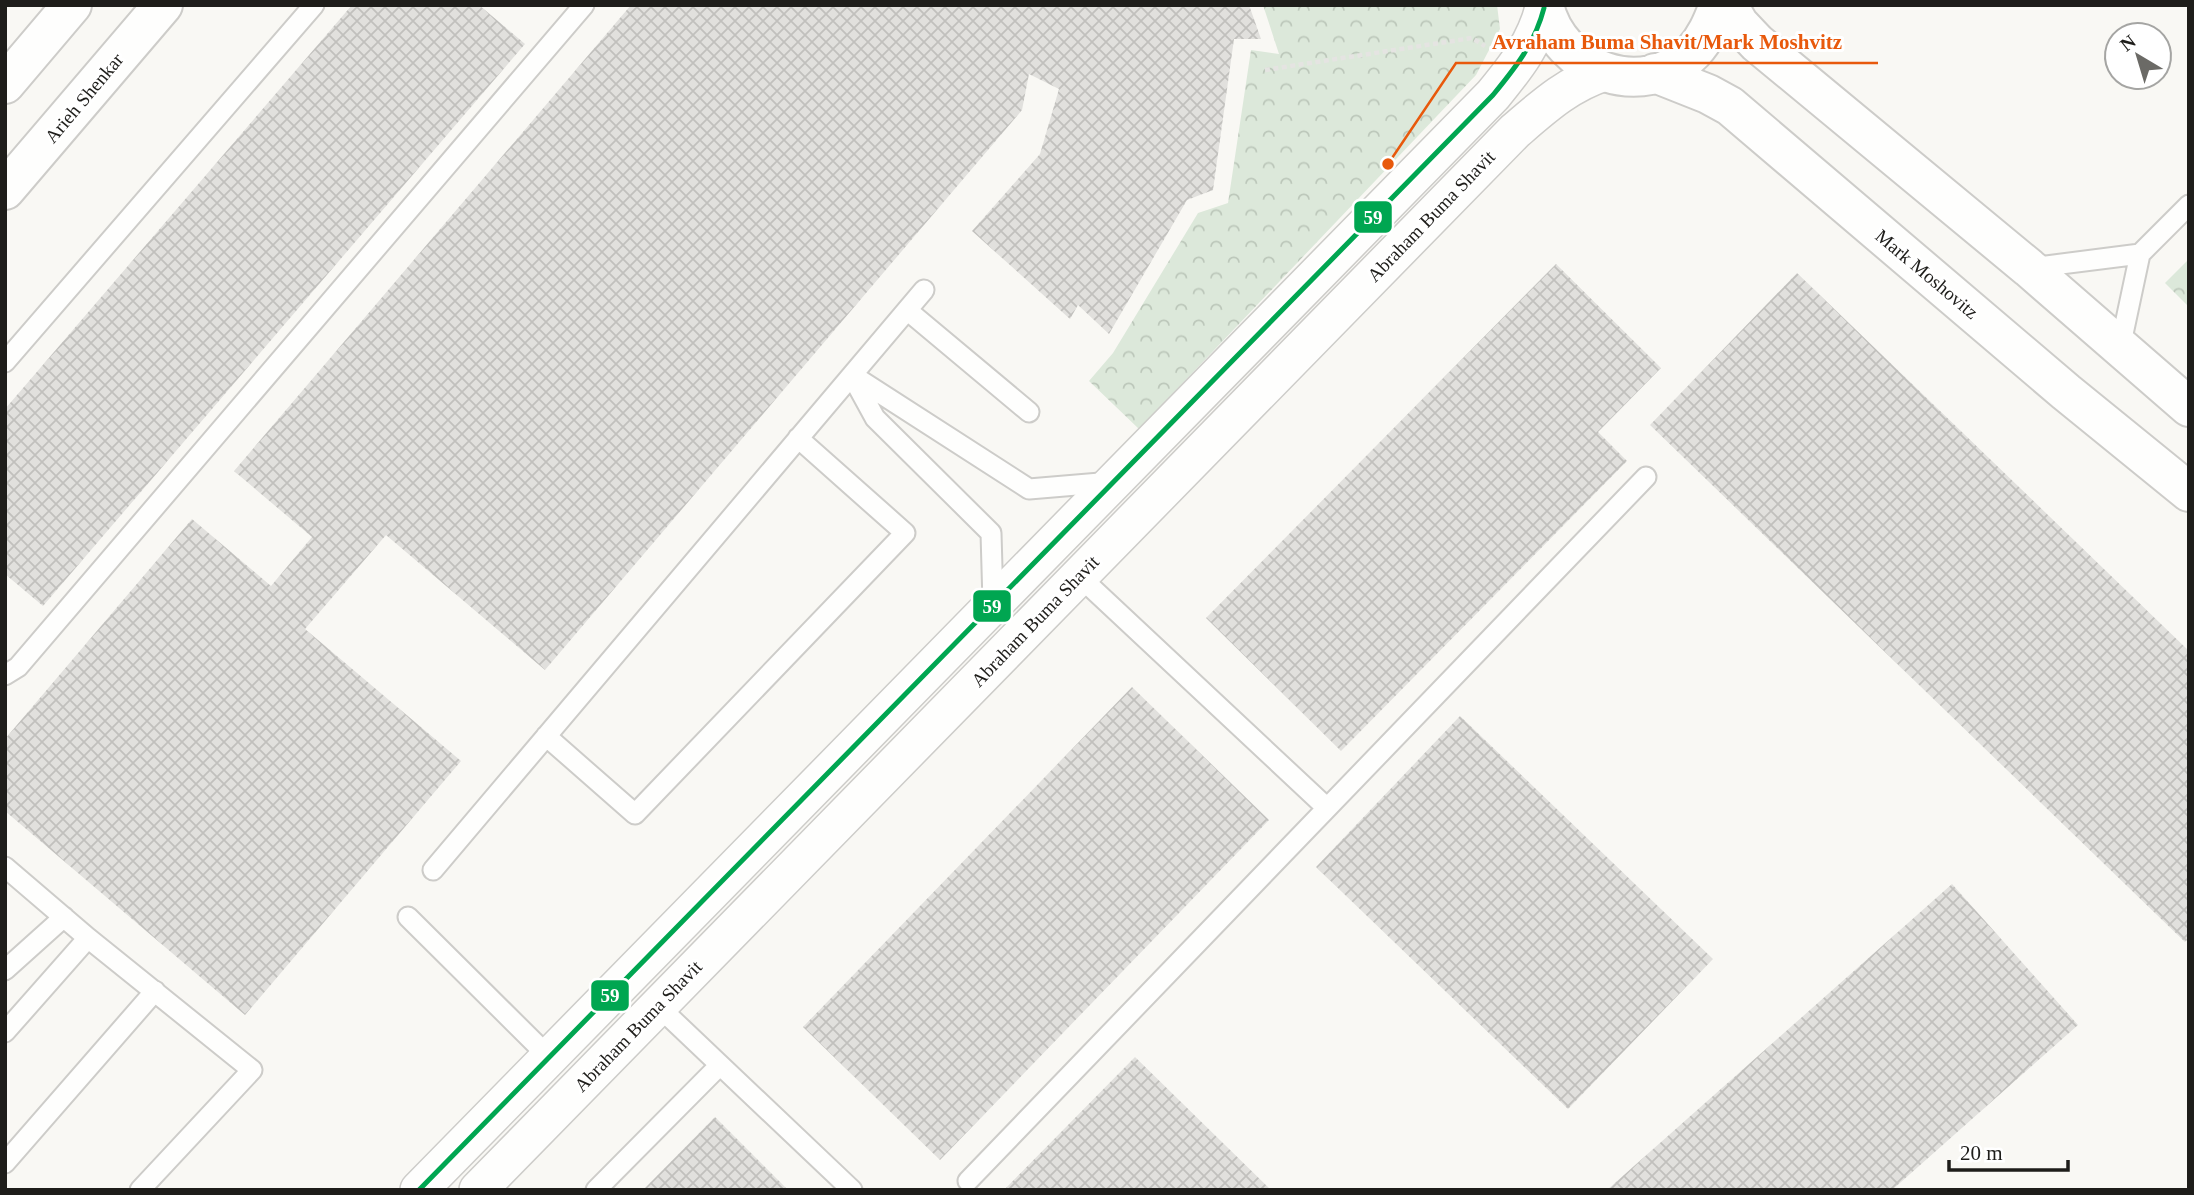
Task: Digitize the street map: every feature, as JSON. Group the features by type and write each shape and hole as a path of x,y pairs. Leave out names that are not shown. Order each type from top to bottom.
{"street":[{"path":"5,84 72,5"},
{"name":"Arieh Shenkar","path":"5,190 163,5"},
{"name":"Mark Moshovitz","path":"1544,6 1558,38 1574,56 1594,69 1618,76 1644,76 1668,69 1691,53 1709,31 1719,5"},
{"path":"1728,5 1739,24 1757,43 2029,268 2189,407"},
{"name":"Abraham Buma Shavit","path":"419,1190 1493,94 1539,30 1544,6"},
{"name":"Abraham Buma Shavit","path":"478,1190 1515,131 1566,89 1583,79 1605,72"},
{"name":"Mark Moshovitz","path":"1655,72 1730,106 2045,374 2189,492"}],"lane":[{"path":"5,362 314,5"},
{"path":"5,675 18,667 584,5"},
{"path":"2120,348 2140,254 2189,205"},
{"path":"2029,268 2140,254"},
{"path":"433,870 924,290"},
{"path":"907,310 1029,412"},
{"path":"852,375 1029,489 1113,482"},
{"path":"852,375 875,418 991,533 993,604"},
{"path":"546,736 635,814 905,533 798,438"},
{"path":"968,1181 1646,477"},
{"path":"1079,576 1328,808"},
{"path":"5,867 88,938 252,1070 140,1190"},
{"path":"5,970 64,917"},
{"path":"408,917 549,1057"},
{"path":"5,1032 88,938"},
{"path":"5,1163 155,991"},
{"path":"658,1006 852,1190"},
{"path":"596,1190 720,1065"}],"path":[{"path":"1265,70 1472,38 1517,64"}],"green space":[{"path":"1263,5 1497,5 1500,29 1476,75 1139,429 1089,381 1113,353 1198,213 1228,203 1251,50 1279,54"},
{"path":"2189,259 2189,307 2165,283"}],"building":[{"path":"352,5 479,5 525,44 43,606 5,574 5,409"},
{"path":"631,5 1249,5 1261,39 1234,39 1213,190 1187,200 1109,334 1078,305 1070,319 972,231 1040,154 1059,89 1029,74 1022,110 545,670 386,535 305,629 461,761 245,1015 5,811 5,739 192,519 271,586 312,537 234,471"},
{"path":"1556,264 1661,368 1598,432 1627,461 1341,751 1206,618"},
{"path":"1797,273 2189,651 2189,938 2185,942 1650,425"},
{"path":"1132,687 1269,820 940,1160 803,1027"},
{"path":"1460,716 1713,959 1568,1109 1316,867"},
{"path":"1952,884 2078,1025 1892,1190 1607,1190"},
{"path":"1135,1057 1271,1190 1004,1190"},
{"path":"715,1117 788,1190 643,1190"}],"transit line":[{"name":"59","path":"419,1190 1493,95 1530,44 1544,8"}],"place":[{"name":"Avraham Buma Shavit/Mark Moshvitz","path":"1388,164"}]}
